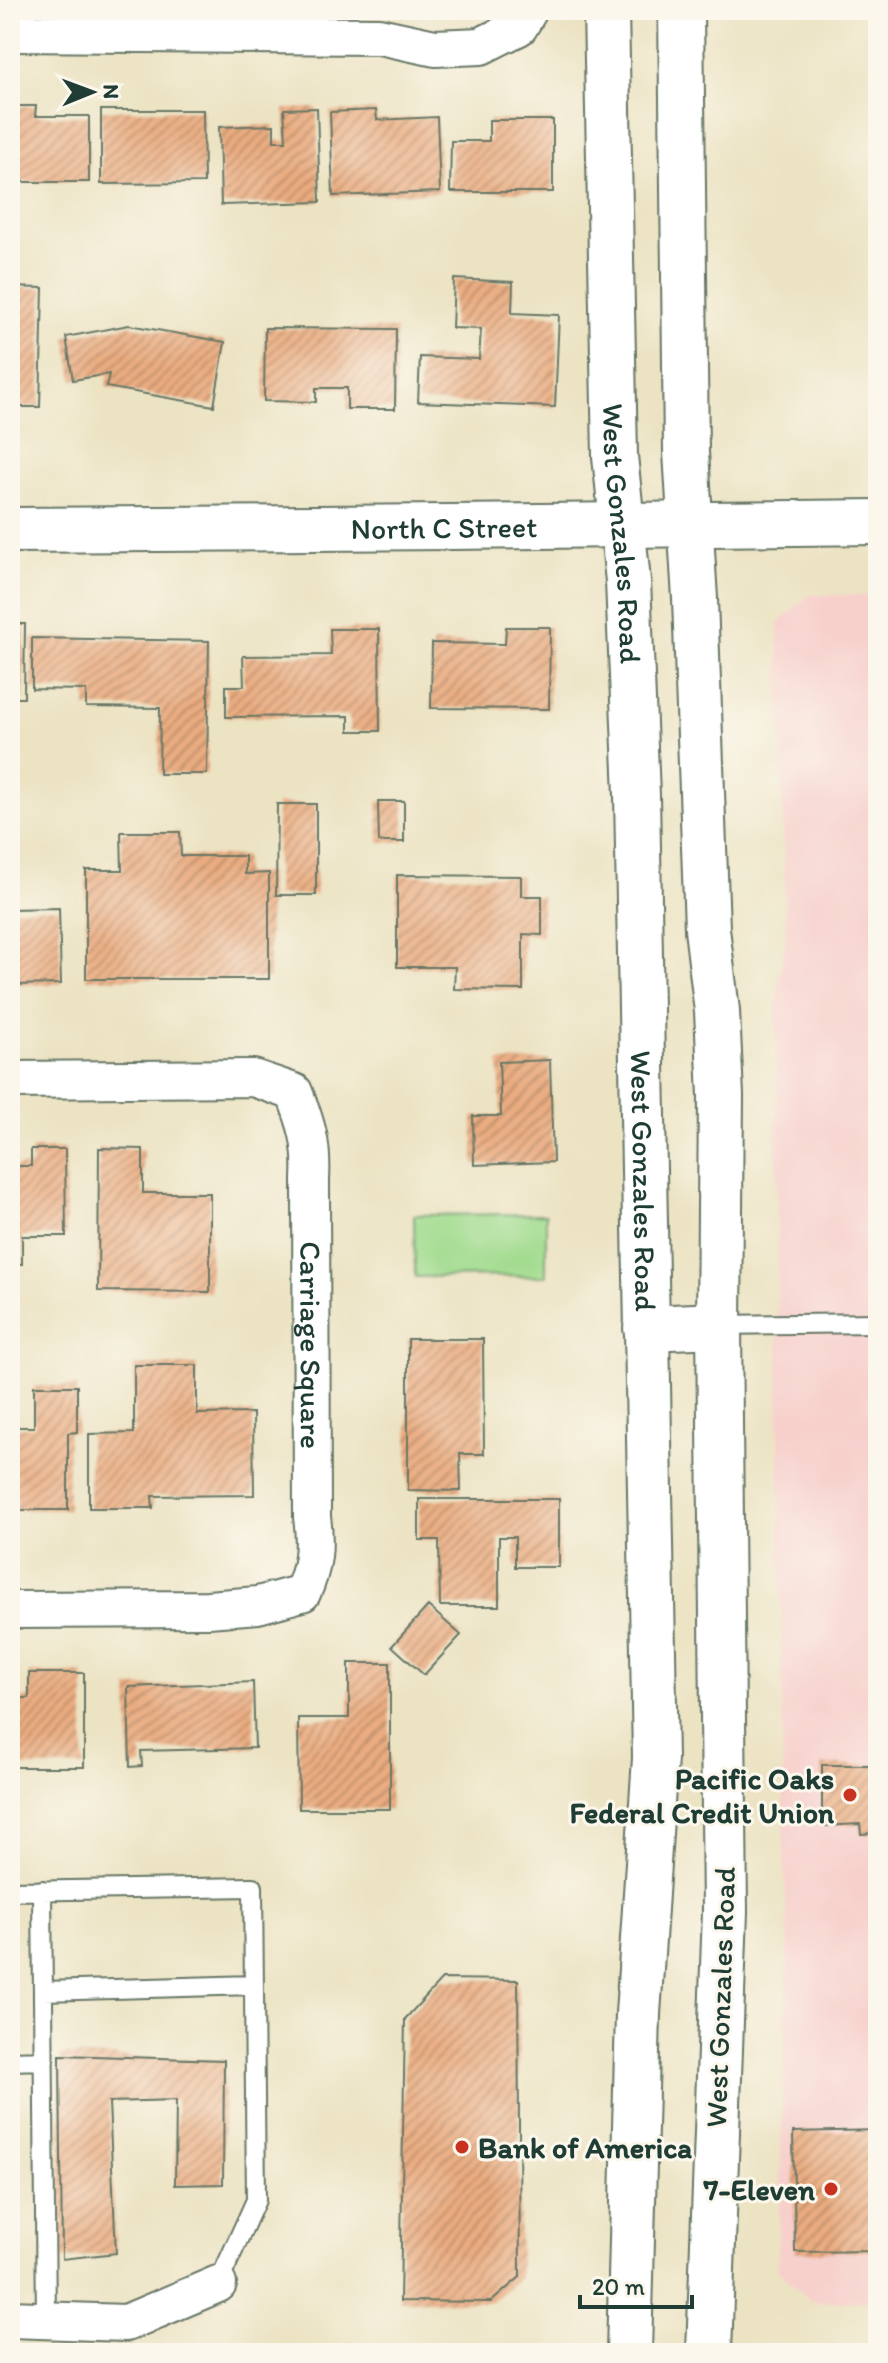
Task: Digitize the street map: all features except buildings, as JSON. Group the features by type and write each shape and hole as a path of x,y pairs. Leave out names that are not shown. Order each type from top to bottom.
{"main road":[{"name":"West Gonzales Road","path":"606,10 615,456 628,581 637,795 655,1758 638,2014 629,2353"},
{"name":"West Gonzales Road","path":"681,10 686,452 707,929 717,1011 721,1096 719,1325 725,1911 709,2353"},
{"name":"North C Street","path":"10,530 357,530 621,523 878,522"},
{"path":"646,1328 719,1325"}],"street":[{"path":"30,25 268,29 379,36 435,48 481,46 524,19"},
{"name":"Carriage Square","path":"10,1080 253,1078 294,1092 309,1129 313,1155 312,1502 316,1542 310,1576 302,1593 258,1605 208,1609 10,1610"},
{"path":"10,2319 126,2323 218,2284"}],"lane":[{"path":"719,1325 878,1323"},
{"path":"10,1891 253,1887 256,2200 218,2284"},
{"path":"42,1890 46,2320"},
{"path":"43,1991 254,1985"},
{"path":"10,2061 44,2060"}],"shaded area":[{"path":"809,595 878,595 878,2301 812,2302 777,2270 788,1945 784,1861 776,1003 786,936 778,623"}],"green space":[{"path":"546,1214 546,1276 415,1277 414,1215"}],"place":[{"name":"Pacific Oaks Federal Credit Union","path":"850,1795"},
{"name":"Bank of America","path":"462,2147"},
{"name":"7-Eleven","path":"831,2189"}]}
